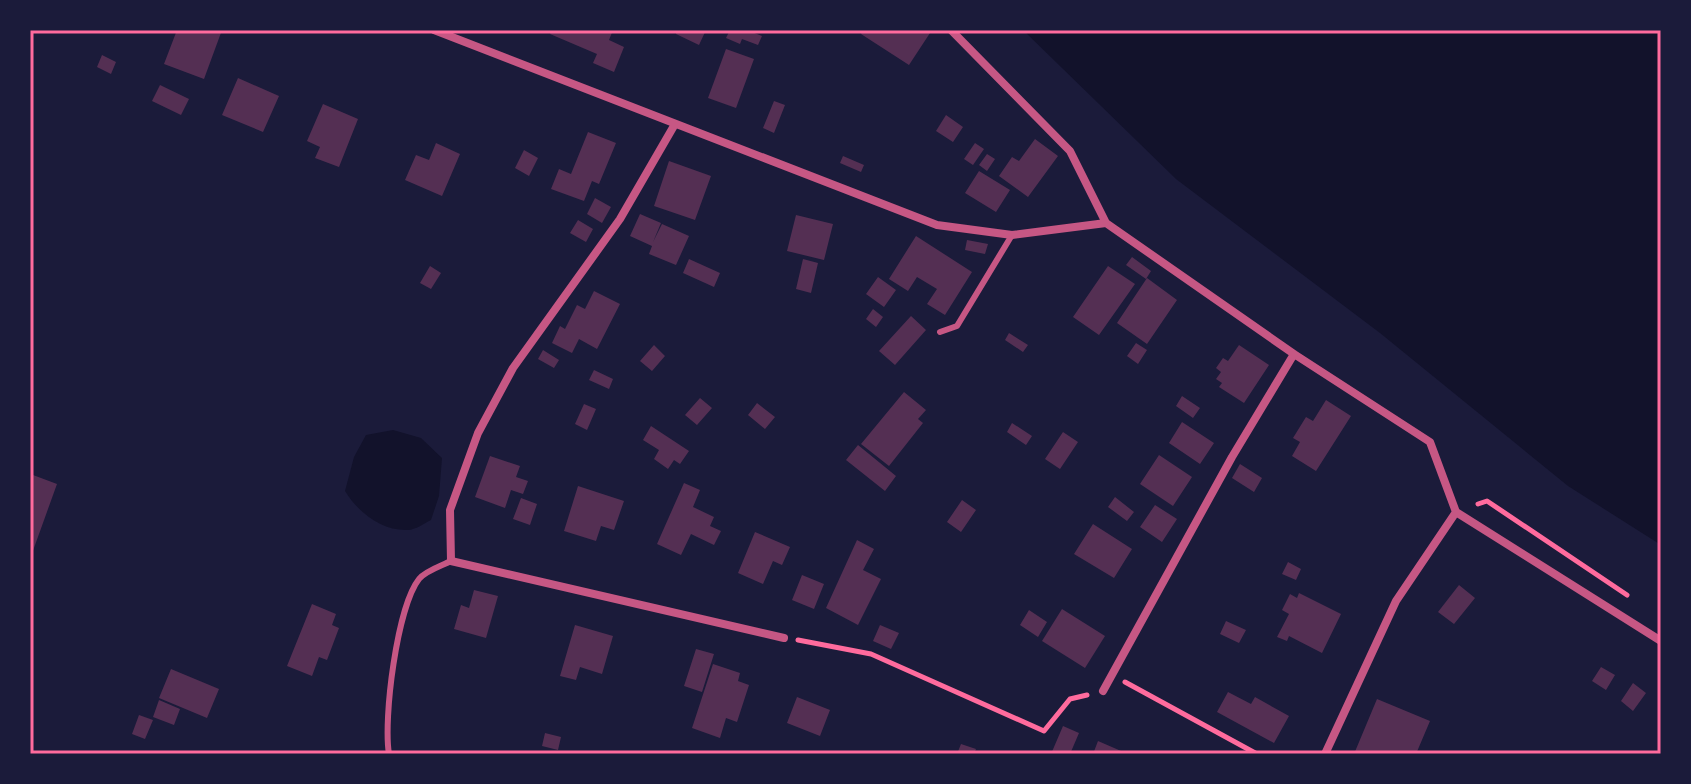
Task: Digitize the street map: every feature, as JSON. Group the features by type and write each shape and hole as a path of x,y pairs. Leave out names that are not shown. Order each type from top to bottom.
{"street":[{"path":"434,30 937,225 1012,235 1106,223"},
{"path":"951,30 1070,151 1106,223 1294,354 1430,442 1456,512 1661,641"},
{"path":"675,124 620,219 513,368 478,433 450,510 451,561 784,638"},
{"path":"1103,691 1232,457 1294,354"},
{"path":"1325,754 1396,601 1456,512"}],"lane":[{"path":"940,332 957,326 1012,235"},
{"path":"389,754 385,730 406,601 421,576 451,561"}],"path":[{"path":"1456,512 1487,501 1636,601"},
{"path":"784,638 871,654 1044,731 1070,699 1103,691"},
{"path":"1113,675 1257,754"}],"shaded area":[{"path":"1023,30 1661,30 1661,545 1568,486 1380,333 1176,179"},
{"path":"393,430 421,438 442,458 439,496 431,520 411,530 389,527 371,519 345,491 354,457 366,435"}],"building":[{"path":"177,30 222,30 204,79 164,64"},
{"path":"552,30 613,30 609,40 624,47 614,72 593,63 597,54 550,34"},
{"path":"677,30 706,30 699,45 676,34"},
{"path":"730,30 747,30 762,36 758,45 742,39 740,44 726,38"},
{"path":"863,30 925,30 930,33 909,65 861,34"},
{"path":"726,49 754,59 736,108 708,98"},
{"path":"102,55 116,62 111,74 97,67"},
{"path":"238,78 279,96 263,132 222,115"},
{"path":"160,85 189,99 181,115 152,101"},
{"path":"774,101 785,105 774,133 763,128"},
{"path":"323,104 358,119 339,167 315,158 320,147 307,141"},
{"path":"946,115 963,127 953,142 936,131"},
{"path":"588,132 616,143 599,184 592,181 584,201 551,189 559,169 571,174"},
{"path":"1035,139 1058,156 1028,197 999,176 1012,157 1019,161"},
{"path":"436,143 460,154 442,196 405,180 416,155 429,160"},
{"path":"975,143 984,149 973,165 964,159"},
{"path":"524,150 538,158 529,176 515,168"},
{"path":"987,154 995,159 987,171 979,165"},
{"path":"843,156 864,165 861,172 840,163"},
{"path":"669,161 711,176 695,220 654,206"},
{"path":"979,171 1010,190 996,212 965,193"},
{"path":"595,198 611,207 602,223 587,214"},
{"path":"640,214 661,223 653,242 662,224 689,236 676,265 649,254 652,246 630,236"},
{"path":"796,215 833,224 824,260 787,251"},
{"path":"578,220 593,229 586,242 570,233"},
{"path":"916,236 972,272 945,315 927,304 937,289 917,277 908,291 889,279"},
{"path":"967,240 988,244 985,254 965,250"},
{"path":"1132,257 1151,271 1146,279 1126,265"},
{"path":"689,259 720,273 714,287 683,273"},
{"path":"803,259 818,263 811,293 796,289"},
{"path":"430,266 441,273 431,289 420,283"},
{"path":"1108,266 1135,284 1099,335 1073,317"},
{"path":"878,277 896,290 884,307 866,294"},
{"path":"1147,278 1177,300 1147,344 1117,323"},
{"path":"594,291 620,304 597,349 579,339 572,353 552,343 560,326 565,329 577,305 585,309"},
{"path":"873,309 883,317 876,327 866,319"},
{"path":"911,316 926,330 895,365 879,351"},
{"path":"1009,333 1028,345 1023,352 1005,340"},
{"path":"1136,343 1147,350 1138,364 1127,356"},
{"path":"654,345 665,356 652,371 640,361"},
{"path":"1239,345 1269,365 1244,403 1219,387 1222,383 1216,379 1221,372 1216,368 1223,358 1228,361"},
{"path":"543,350 559,360 554,368 538,359"},
{"path":"594,370 613,379 609,389 589,380"},
{"path":"904,392 926,410 918,419 923,423 889,466 861,444"},
{"path":"1182,396 1200,408 1193,418 1176,406"},
{"path":"700,398 712,408 697,425 685,415"},
{"path":"1326,400 1351,416 1316,471 1292,456 1300,442 1293,438 1306,417 1313,421"},
{"path":"757,403 775,417 765,429 748,415"},
{"path":"584,404 596,409 587,430 575,424"},
{"path":"1182,422 1214,443 1200,464 1169,443"},
{"path":"1012,423 1032,436 1026,445 1007,432"},
{"path":"651,426 689,451 680,464 674,460 668,469 654,459 659,450 643,440"},
{"path":"1063,432 1078,442 1060,469 1045,459"},
{"path":"858,445 896,476 885,491 846,460"},
{"path":"1159,455 1192,477 1173,506 1140,484"},
{"path":"490,456 520,466 516,477 528,481 523,494 511,490 505,508 475,497"},
{"path":"1240,464 1262,478 1254,492 1232,478"},
{"path":"33,475 57,484 30,559 30,483"},
{"path":"684,483 700,490 693,507 714,517 710,526 721,531 714,545 691,534 681,555 657,544"},
{"path":"578,486 624,501 614,530 601,526 596,541 564,531"},
{"path":"1115,497 1134,512 1127,521 1108,507"},
{"path":"521,498 537,504 530,525 513,519"},
{"path":"962,500 976,510 961,532 947,522"},
{"path":"1155,505 1177,519 1162,542 1140,527"},
{"path":"1093,524 1132,549 1114,578 1074,554"},
{"path":"755,532 790,547 782,565 773,561 763,584 738,573"},
{"path":"857,540 874,549 863,570 881,579 858,625 826,608"},
{"path":"1288,562 1301,569 1296,580 1282,574"},
{"path":"802,575 824,584 814,609 792,600"},
{"path":"1459,585 1475,598 1454,624 1438,612"},
{"path":"474,590 498,596 486,638 454,629 461,605 469,608"},
{"path":"1299,593 1341,614 1322,653 1289,636 1287,641 1277,637 1289,614 1282,610 1290,594 1297,598"},
{"path":"312,604 336,614 332,625 339,628 327,660 319,657 312,676 287,666"},
{"path":"1062,609 1105,636 1085,668 1042,641"},
{"path":"1029,610 1047,622 1038,637 1020,625"},
{"path":"1226,621 1246,630 1239,643 1220,634"},
{"path":"575,625 613,636 602,674 580,667 576,680 560,676"},
{"path":"880,625 899,633 891,649 873,641"},
{"path":"696,649 714,654 702,692 684,686"},
{"path":"713,664 740,673 738,681 749,685 737,722 726,718 720,738 692,728"},
{"path":"1601,667 1615,675 1606,690 1592,681"},
{"path":"171,669 219,689 207,718 159,698"},
{"path":"1633,683 1646,693 1633,711 1621,701"},
{"path":"1228,692 1251,704 1255,697 1289,716 1274,743 1217,712"},
{"path":"797,697 830,710 820,736 787,723"},
{"path":"1377,699 1430,721 1416,754 1354,754"},
{"path":"159,700 180,709 174,725 153,717"},
{"path":"139,715 153,720 145,739 132,734"},
{"path":"1063,726 1079,733 1070,754 1051,754"},
{"path":"545,733 561,737 558,750 542,746"},
{"path":"1098,741 1128,754 1093,754"},
{"path":"961,744 976,749 974,754 957,754"}]}
